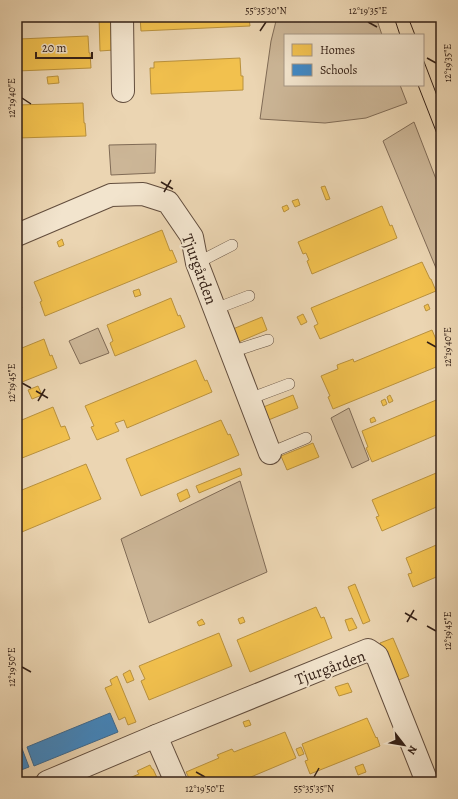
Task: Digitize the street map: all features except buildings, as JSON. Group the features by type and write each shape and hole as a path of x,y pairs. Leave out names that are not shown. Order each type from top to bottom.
{"street":[{"path":"122,17 123,91"},
{"name":"Tjurgården","path":"17,235 111,195 143,194 168,202 192,237 197,263 270,453"},
{"name":"Tjurgården","path":"47,782 368,650 376,656 427,782"},
{"path":"156,736 176,782"}],"lane":[{"path":"197,263 232,245"},
{"path":"215,309 249,296"},
{"path":"231,352 268,340"},
{"path":"249,399 289,384"},
{"name":"Tjurgården","path":"270,453 306,438"}],"shaded area":[{"path":"277,17 376,17 382,34 284,34 284,86 400,86 407,103 366,118 325,123 260,119 271,41"},
{"path":"414,122 441,192 441,280 383,141"},
{"path":"156,144 155,173 111,175 109,145"},
{"path":"98,328 109,353 80,364 69,341"},
{"path":"349,408 369,460 352,468 331,418"},
{"path":"240,481 267,572 149,623 121,539"}],"tram line":[{"path":"394,17 400,34"},
{"path":"408,17 415,34"},
{"path":"424,62 441,106"},
{"path":"418,86 441,144"}]}
